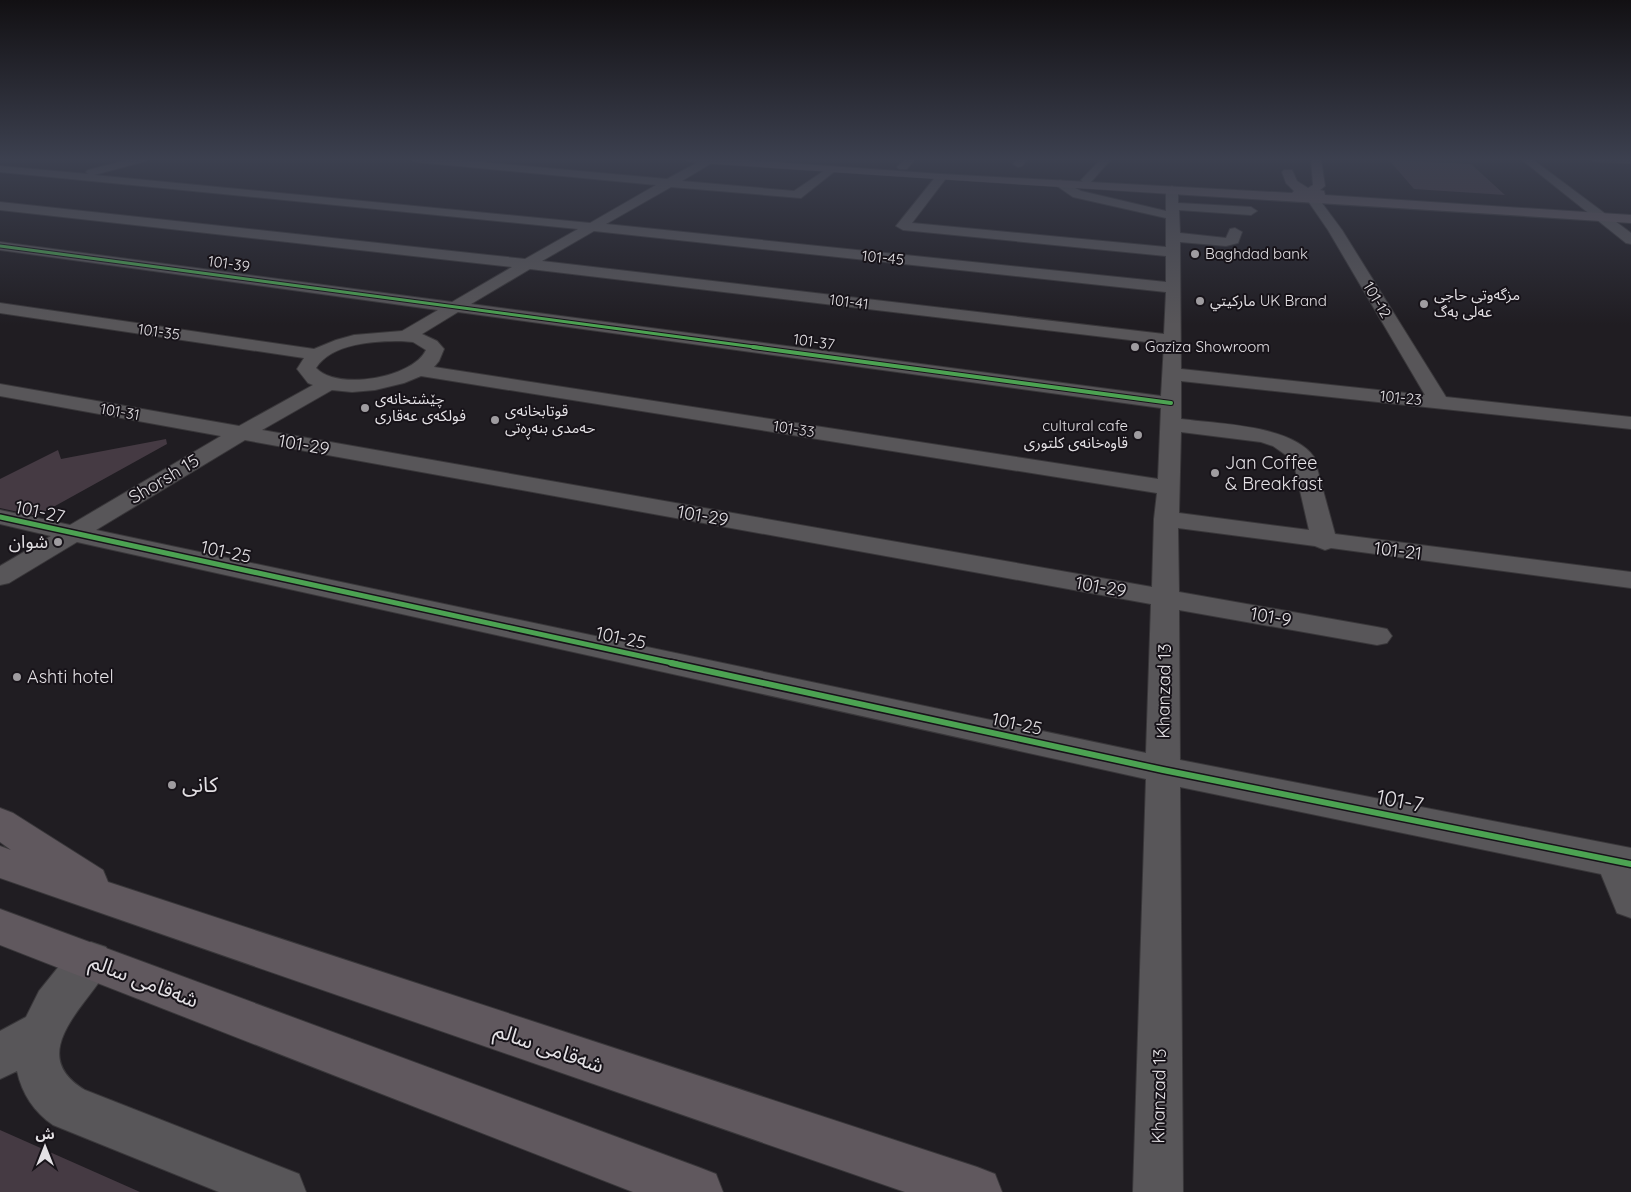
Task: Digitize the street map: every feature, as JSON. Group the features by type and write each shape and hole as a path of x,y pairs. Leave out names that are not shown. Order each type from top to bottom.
{"main road":[{"path":"1591,215 1631,217"},
{"name":"شەقامی سالم","path":"0,823 122,903"},
{"name":"شەقامی سالم","path":"0,862 977,1192"},
{"name":"شەقامی سالم","path":"0,927 698,1192"},
{"name":"شەقامی سالم","path":"0,944 79,957"}],"street":[{"name":"101-41","path":"129,215 527,264 1172,340"},
{"name":"101-45","path":"468,215 1174,288"},
{"path":"406,336 454,306 614,215"},
{"path":"912,215 903,226 1158,215"},
{"name":"Khanzad 13","path":"1158,1192 1166,519 1169,488 1174,288 1172,215"},
{"path":"1173,215 1226,242 1233,240 1235,232"},
{"name":"101-12","path":"1324,215 1440,403"},
{"path":"1596,215 1631,240"},
{"name":"101-39","path":"0,246 454,306"},
{"name":"101-37","path":"454,306 1171,400"},
{"name":"101-35","path":"0,308 318,355"},
{"path":"406,336 430,343 435,348 435,355 430,363 419,370 385,382 356,385 329,384 317,381 309,376 306,369 309,362 332,348 369,338 406,336"},
{"name":"101-33","path":"419,370 1169,488"},
{"name":"Shorsh 15","path":"0,577 240,434 329,384"},
{"name":"101-31","path":"0,390 240,434"},
{"path":"1171,400 1263,436 1281,441 1303,457 1325,542"},
{"name":"101-23","path":"1171,400 1440,403 1631,424"},
{"name":"101-29","path":"240,434 1166,598"},
{"name":"101-27","path":"0,517 74,534"},
{"name":"101-21","path":"1166,519 1325,542 1631,580"},
{"name":"101-25","path":"74,534 1163,770"},
{"name":"101-9","path":"1166,598 1376,636"},
{"name":"101-7","path":"1163,770 1623,862"},
{"path":"1623,862 1631,902"},
{"path":"79,957 69,984 53,1008 42,1033 37,1058 41,1078 52,1096 70,1108 281,1192"},
{"path":"0,1056 42,1033"}],"building":[{"path":"166,439 167,444 37,516 0,508 0,479 58,450 61,459"},
{"path":"0,1130 140,1192 0,1192"}],"cycle path":[{"path":"0,246 1171,403"},
{"path":"0,517 1163,770 1631,864"}],"place":[{"name":"Baghdad bank","path":"1195,254"},
{"name":"مارکيتي UK Brand","path":"1200,301"},
{"name":"مزگەوتی حاجی عەلی بەگ","path":"1424,304"},
{"name":"Gaziza Showroom","path":"1135,347"},
{"name":"چێشتخانەی فولکەی عەقاری","path":"365,408"},
{"name":"قوتابخانەی حەمدی بنەڕەتی","path":"495,420"},
{"name":"cultural cafe قاوەخانەی کلتوری","path":"1138,435"},
{"name":"Jan Coffee & Breakfast","path":"1215,473"},
{"name":"شوان","path":"58,542"},
{"name":"Ashti hotel","path":"17,677"},
{"name":"کانی","path":"172,785"}]}
